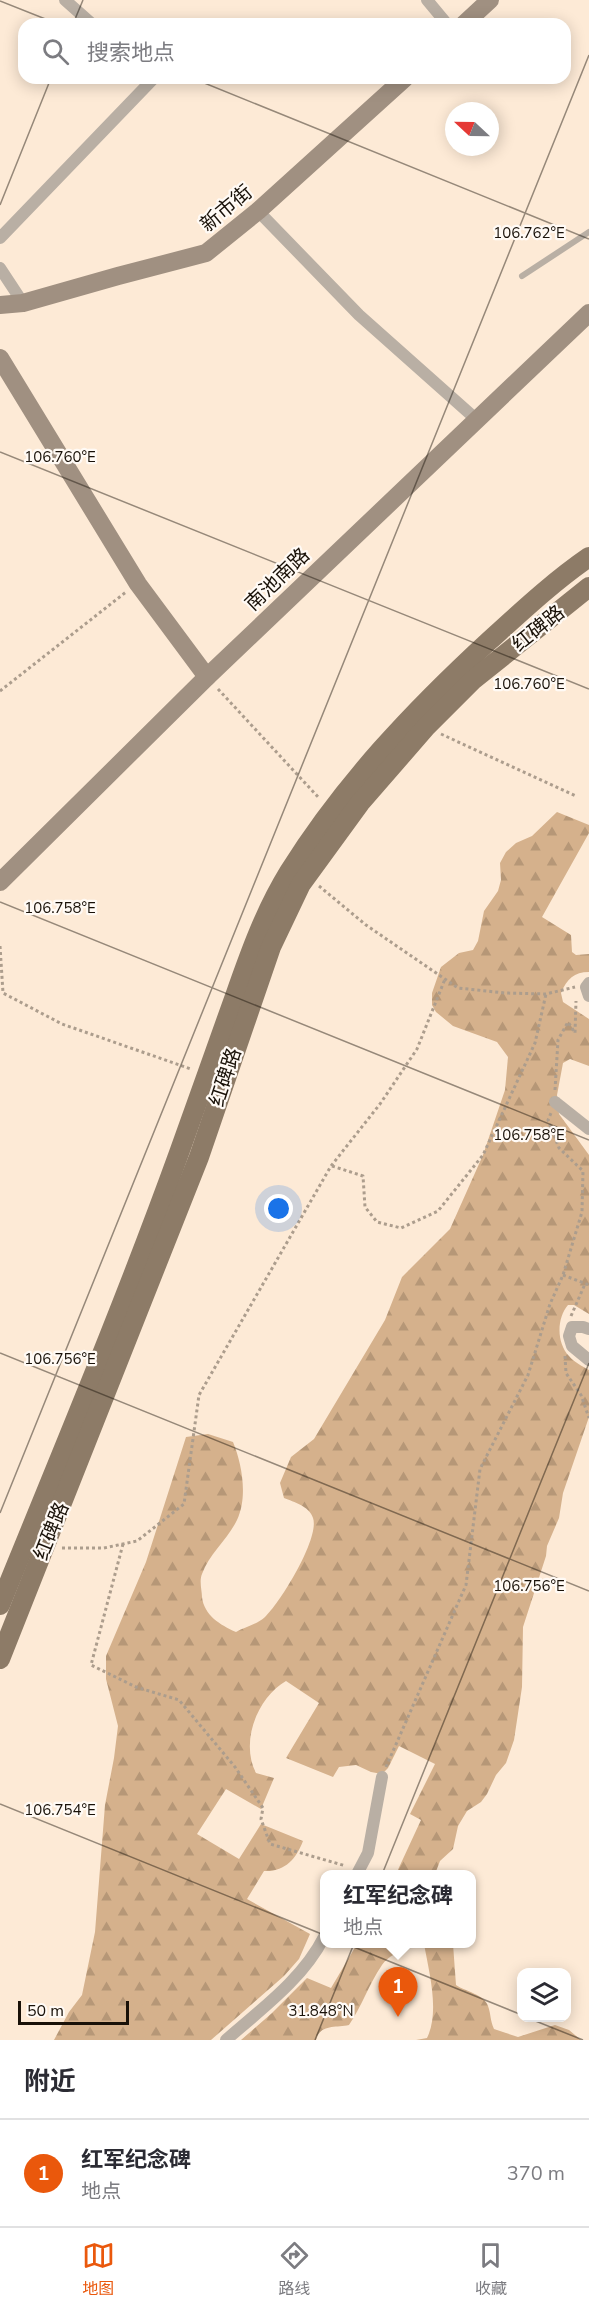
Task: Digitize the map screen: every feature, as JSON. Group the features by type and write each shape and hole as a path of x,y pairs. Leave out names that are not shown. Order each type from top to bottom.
{"main road":[{"path":"0,1605 102,1353 178,1155 265,916 288,874 331,810 366,765 410,717 533,601 589,556"},
{"name":"红碑路","path":"0,1659 199,1157 271,947 286,912 306,878 360,803 426,727 473,680 589,587"}],"street":[{"path":"65,0 85,18"},
{"path":"427,0 442,18"},
{"path":"470,18 490,0"},
{"path":"0,238 147,84"},
{"name":"新市街","path":"0,305 23,303 206,254 258,212 398,84"},
{"path":"258,212 359,315 477,420"},
{"path":"0,268 23,303"},
{"name":"南池南路","path":"0,882 207,677 589,313"},
{"path":"0,358 138,584 207,677"},
{"path":"555,1102 589,1129"},
{"path":"589,1329 572,1327 569,1336 572,1346 589,1359"},
{"path":"359,1870 368,1853 382,1777"},
{"path":"226,2040 258,2014 300,1971 320,1943"}],"lane":[{"path":"522,276 589,232"}],"path":[{"path":"0,691 138,584"},
{"path":"207,677 331,810"},
{"path":"426,727 576,796"},
{"path":"306,878 326,891 366,925 458,988 546,994 572,988 588,989"},
{"path":"0,946 3,993 62,1024 207,1075"},
{"path":"45,1547 104,1548 137,1540 184,1504 199,1395 332,1166 380,1104 417,1049 445,979"},
{"path":"382,1777 466,1585 480,1469 528,1375 582,1212 583,1172 559,1148 548,1120 555,1102 554,1080 558,1040 568,1022 575,1033 576,997 572,988"},
{"path":"332,1166 363,1176 365,1207 377,1222 401,1228 438,1211 483,1155 535,1042 546,994"},
{"path":"563,1275 589,1285"},
{"path":"123,1544 91,1665 136,1687 179,1700 235,1767 264,1808 261,1819 270,1844 352,1870"}],"green space":[{"path":"557,812 589,825 589,833 542,917 571,935 572,952 576,955 589,954 589,972 579,973 572,977 561,993 563,1002 589,1019 589,1066 570,1059 563,1063 557,1095 559,1114 589,1155 589,1314 574,1305 568,1305 560,1323 560,1337 569,1356 589,1370 589,1417 563,1493 559,1518 547,1546 546,1556 523,1627 522,1687 514,1740 506,1763 496,1775 481,1802 467,1811 458,1826 453,1849 440,1861 437,1870 398,1870 421,1820 410,1814 435,1764 399,1746 388,1768 382,1774 356,1765 339,1767 333,1777 286,1758 319,1703 286,1681 267,1698 254,1722 251,1735 250,1748 256,1773 274,1778 261,1809 226,1789 197,1834 239,1859 261,1824 303,1841 293,1859 284,1867 264,1871 247,1899 310,1934 299,1959 284,1976 211,2040 54,2040 69,2012 82,1995 95,1932 105,1805 118,1726 106,1679 106,1656 146,1562 186,1437 208,1434 233,1442 239,1460 243,1481 240,1511 233,1527 205,1567 201,1580 203,1603 209,1614 219,1623 236,1632 259,1622 272,1610 289,1585 311,1540 314,1527 311,1514 301,1505 284,1498 280,1483 291,1457 314,1439 385,1320 402,1277 450,1229 483,1155 505,1090 508,1057 497,1042 453,1026 436,1012 432,1005 432,993 441,967 459,953 473,950 478,941 484,911 498,891 501,880 500,863 506,852 516,843 532,836"},
{"path":"355,1948 403,1948 382,1965 349,2025 325,2029 321,2031 316,2040 241,2040 307,1978 331,1988"},
{"path":"425,1948 453,1948 456,1985 486,2002 494,2029 518,2037 555,2025 569,2030 581,2040 416,2040 427,2038 431,2028 433,2004"}],"place":[{"name":"红军纪念碑","path":"398,2017"}]}
